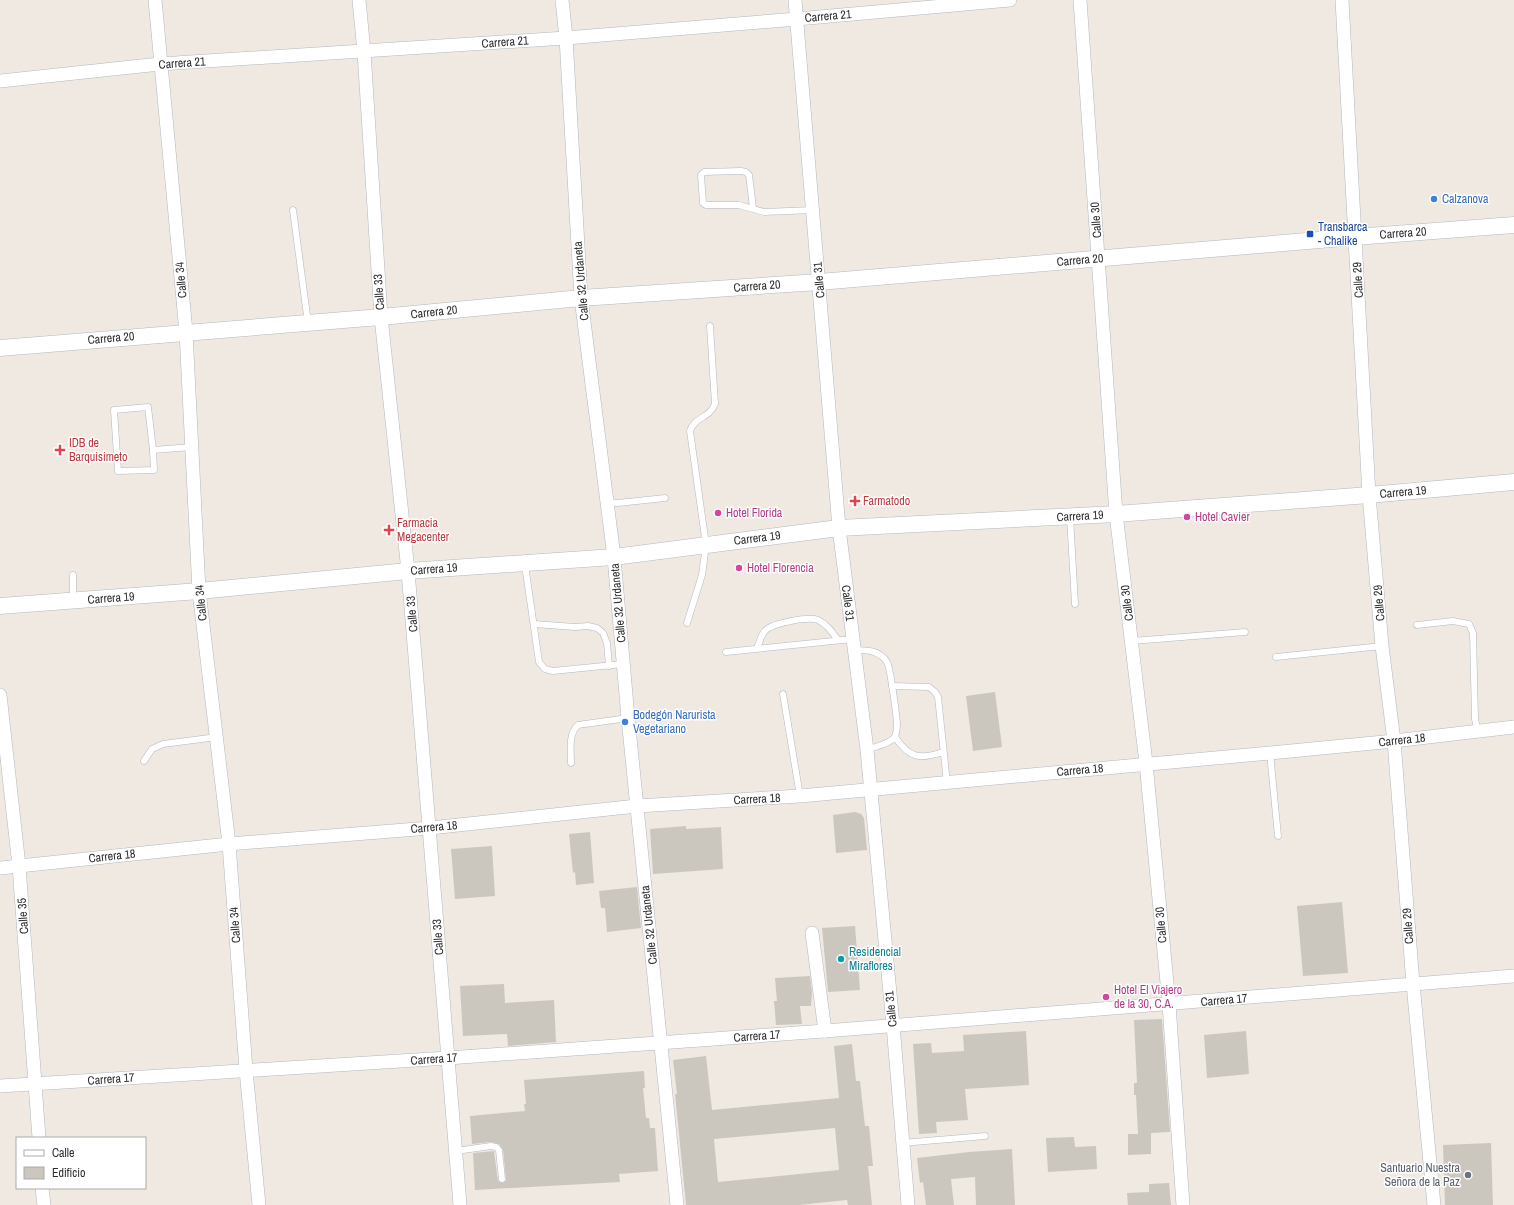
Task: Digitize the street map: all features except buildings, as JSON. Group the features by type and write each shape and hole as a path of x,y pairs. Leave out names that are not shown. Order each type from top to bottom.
{"street":[{"name":"Calle 34","path":"155,0 186,332 199,591 229,844 246,1070 259,1205"},
{"name":"Calle 33","path":"359,0 364,52 381,317 408,571 460,1205"},
{"name":"Calle 32 Urdaneta","path":"562,0 566,38 581,298 614,557 628,718 677,1205"},
{"name":"Calle 31","path":"795,0 839,528 867,750 893,1025 908,1205"},
{"name":"Carrera 21","path":"0,81 160,64 566,38 1010,0"},
{"name":"Calle 30","path":"1080,0 1116,514 1146,764 1169,1004 1183,1205"},
{"name":"Calle 29","path":"1342,0 1369,495 1382,646 1394,741 1413,984 1434,1205"},
{"name":"Carrera 20","path":"0,348 381,317 581,298 819,282 1514,225"},
{"name":"Carrera 19","path":"0,606 199,591 408,571 614,557 839,528 1116,514 1369,495 1514,482"},
{"name":"Calle 35","path":"0,695 5,772 20,866 39,1137"},
{"name":"Carrera 18","path":"0,868 229,844 430,828 637,806 800,796 1270,753 1394,741 1514,727"},
{"path":"812,933 825,1031"},
{"name":"Carrera 17","path":"0,1086 448,1058 825,1031 1514,976"},
{"path":"42,1189 44,1205"}],"lane":[{"path":"753,208 749,175 746,172 704,172 701,175 703,203 706,205 739,205 764,212 813,210"},
{"path":"293,210 308,323"},
{"path":"687,623 702,575 706,545 690,431 695,422 710,413 715,404 710,326"},
{"path":"148,407 153,450 154,470 118,471 114,410 148,407"},
{"path":"153,450 192,447"},
{"path":"607,502 618,503 665,498"},
{"path":"1070,516 1075,604"},
{"path":"525,563 539,662 545,669 553,671 623,664"},
{"path":"73,575 74,600"},
{"path":"757,648 762,634 766,629 800,620 818,620 828,627 838,640"},
{"path":"1417,626 1453,621 1469,624 1473,633 1475,719 1478,732"},
{"path":"534,624 575,627 588,626 597,628 603,633 607,643 608,666"},
{"path":"1132,641 1245,632"},
{"path":"726,652 838,640 879,653 888,663 897,727 895,737 890,741 867,750"},
{"path":"1276,657 1382,646"},
{"path":"892,686 929,687 938,697 947,783"},
{"path":"784,694 800,796"},
{"path":"571,764 571,743 573,730 578,725 628,718"},
{"path":"144,761 152,749 163,744 217,737"},
{"path":"895,737 901,746 917,756 924,757 943,752"},
{"path":"1270,753 1278,836"},
{"path":"902,1143 985,1136"},
{"path":"456,1151 491,1146 496,1147 499,1150 502,1179"}],"place":[{"name":"Calzanova","path":"1434,199"},
{"name":"Transbarca - Chalike","path":"1310,234"},
{"name":"IDB de Barquisimeto","path":"60,450"},
{"name":"Farmatodo","path":"855,501"},
{"name":"Hotel Florida","path":"718,513"},
{"name":"Hotel Cavier","path":"1187,517"},
{"name":"Farmacia Megacenter","path":"389,530"},
{"name":"Hotel Florencia","path":"739,568"},
{"name":"Bodegón Narurista Vegetariano","path":"625,722"},
{"name":"Residencial Miraflores","path":"841,959"},
{"name":"Hotel El Viajero de la 30, C.A.","path":"1106,997"},
{"name":"Santuario Nuestra Señora de la Paz","path":"1468,1175"}]}
